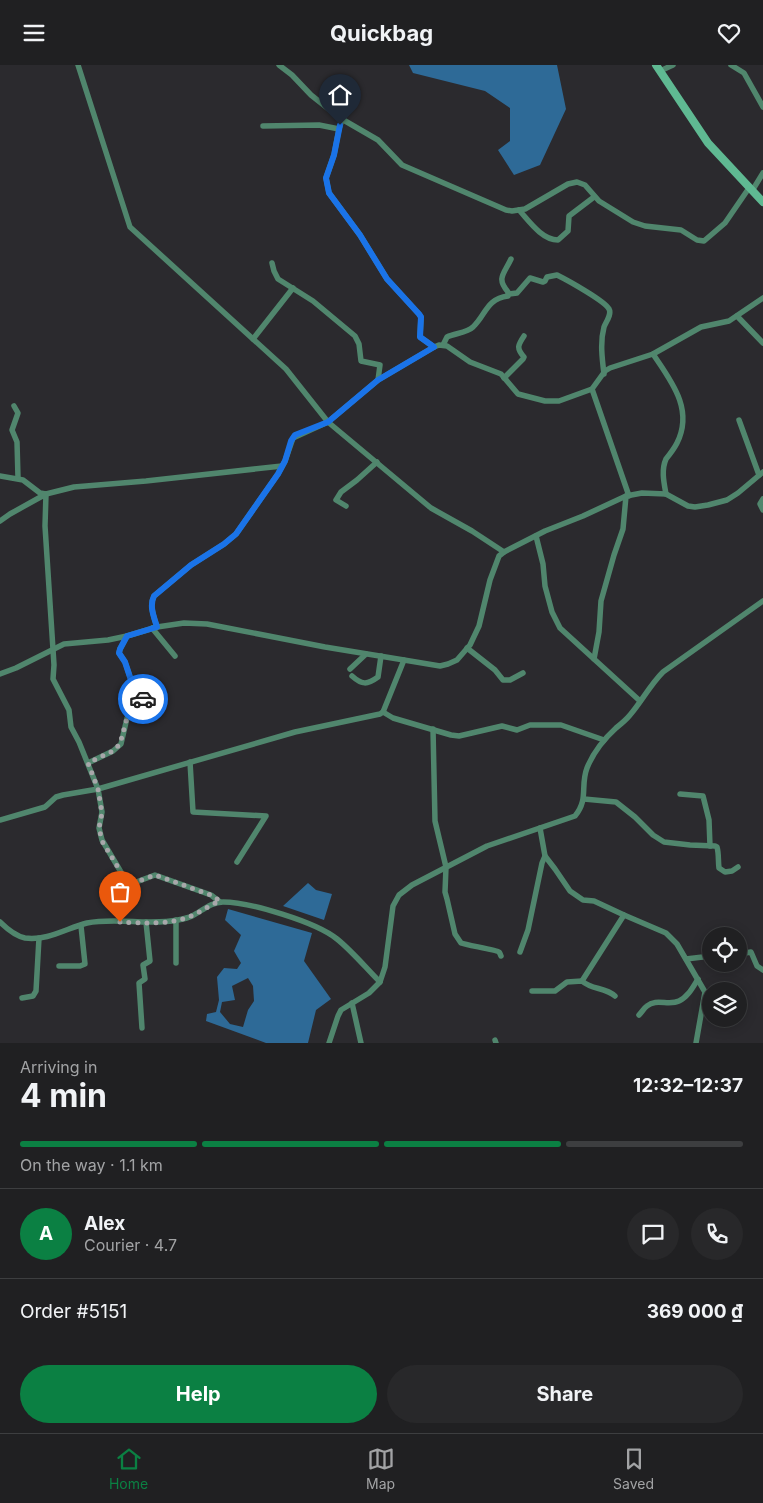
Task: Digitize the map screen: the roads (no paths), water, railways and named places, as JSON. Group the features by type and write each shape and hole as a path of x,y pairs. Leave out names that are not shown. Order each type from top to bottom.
{"street":[{"path":"78,65 130,227 286,369 328,422 431,508 504,552"},
{"path":"279,65 342,120 378,140 402,165 506,210 519,210 572,182 581,183 599,201 639,224 678,229 685,231 697,240 704,241 724,223 763,173"},
{"path":"673,65 658,68 708,143 763,202"},
{"path":"731,65 744,73 763,107"},
{"path":"342,120 338,129 334,155 326,178 329,193 360,235 387,279 419,314 421,317 420,337 434,347"},
{"path":"263,126 319,125 338,129"},
{"path":"519,210 540,232 554,240 558,240 568,231 570,216 594,197"},
{"path":"509,295 501,280 511,259"},
{"path":"272,263 278,279 313,301 355,337 359,344 362,361 380,365 378,380"},
{"path":"443,345 447,337 472,328 493,301 517,293 530,278 545,281 547,277 557,275 582,288 608,307 610,312 601,345 604,373"},
{"path":"254,339 293,288"},
{"path":"176,656 154,628 152,599 154,596 191,565 236,534 282,465 295,435 328,422 378,380 434,347 443,345 452,348 470,362 496,371 518,393 544,401 559,401 592,389 610,368 653,354 696,329 725,323 763,298"},
{"path":"737,316 763,343"},
{"path":"504,378 524,357 518,348 524,336"},
{"path":"653,354 676,388 682,410 681,432 663,467 666,494"},
{"path":"592,389 627,496 623,529 602,597 600,632 594,659"},
{"path":"14,406 18,413 12,430 17,442 18,478"},
{"path":"0,674 64,644 101,641 184,623 207,624 440,666 448,664 456,660 467,648 478,626 485,595 499,556 504,552 627,496 642,493 666,494 688,506 708,505 727,500 761,474 739,420"},
{"path":"346,505 336,500 341,492 376,462"},
{"path":"0,521 46,494 74,487 146,481 282,465"},
{"path":"0,476 26,481 40,493 46,494"},
{"path":"46,494 45,526 54,665 53,679 69,710 71,727 79,741 98,789 102,813 99,828 102,841 128,884 155,875 211,895 220,901 253,906 309,923 337,939 380,982"},
{"path":"763,499 760,504 763,510"},
{"path":"536,536 543,564 545,586 552,611 560,628 640,701"},
{"path":"329,1043 341,1010 369,993 380,982 385,967 393,906 399,895 412,885 487,846 575,815 581,809 584,799 586,770 593,756 604,740 630,715 655,679 662,672 763,601"},
{"path":"88,763 113,751 120,744 127,718 142,703 143,699 132,683 125,662 119,653 127,636"},
{"path":"467,648 495,670 503,680 510,680 523,673"},
{"path":"350,669 366,654"},
{"path":"352,676 364,684 372,682 378,677 382,656"},
{"path":"0,820 45,807 56,797 63,795 98,789 294,732 380,714 384,712 404,660"},
{"path":"384,712 393,718 451,735 459,736 502,726 518,730 530,725 561,725 604,740"},
{"path":"433,729 435,821 446,867 446,892 455,934 461,943 495,950 501,956"},
{"path":"190,762 193,811 266,816 237,862"},
{"path":"680,794 703,796 709,820 710,846"},
{"path":"584,799 616,802 653,835 664,842 717,847 719,868 725,872 732,871 738,867"},
{"path":"540,828 545,856 576,897 594,901 666,933 677,944 704,989 705,994 696,1043"},
{"path":"520,952 528,930 545,856"},
{"path":"0,922 15,935 25,938 39,938 63,933 96,922 146,923 176,920 191,916 220,901"},
{"path":"582,981 624,915"},
{"path":"176,920 176,963"},
{"path":"142,1028 138,983 145,979 143,965 150,961 146,923"},
{"path":"59,966 85,964 81,926"},
{"path":"22,998 33,996 36,991 39,938"},
{"path":"747,952 751,952 757,967 763,970"},
{"path":"686,959 702,958"},
{"path":"639,1015 652,1003 674,1003 680,1001 689,993 698,979"},
{"path":"532,991 555,991 567,982 582,981 588,986 610,991 615,996"},
{"path":"352,1003 361,1043"}],"water":[{"path":"409,65 557,65 566,109 540,165 514,175 498,150 510,141 510,108 485,91 413,73"},
{"path":"308,883 316,890 332,894 324,920 283,906"},
{"path":"228,909 312,933 304,961 331,999 316,1010 308,1043 266,1043 206,1021 207,1014 216,1012 219,1000 217,977 224,968 237,969 241,963 234,951 241,935 225,920","holes":["248,978 253,986 254,1001 248,1010 243,1027 230,1024 220,1012 222,1002 235,1000 232,986"]}]}
